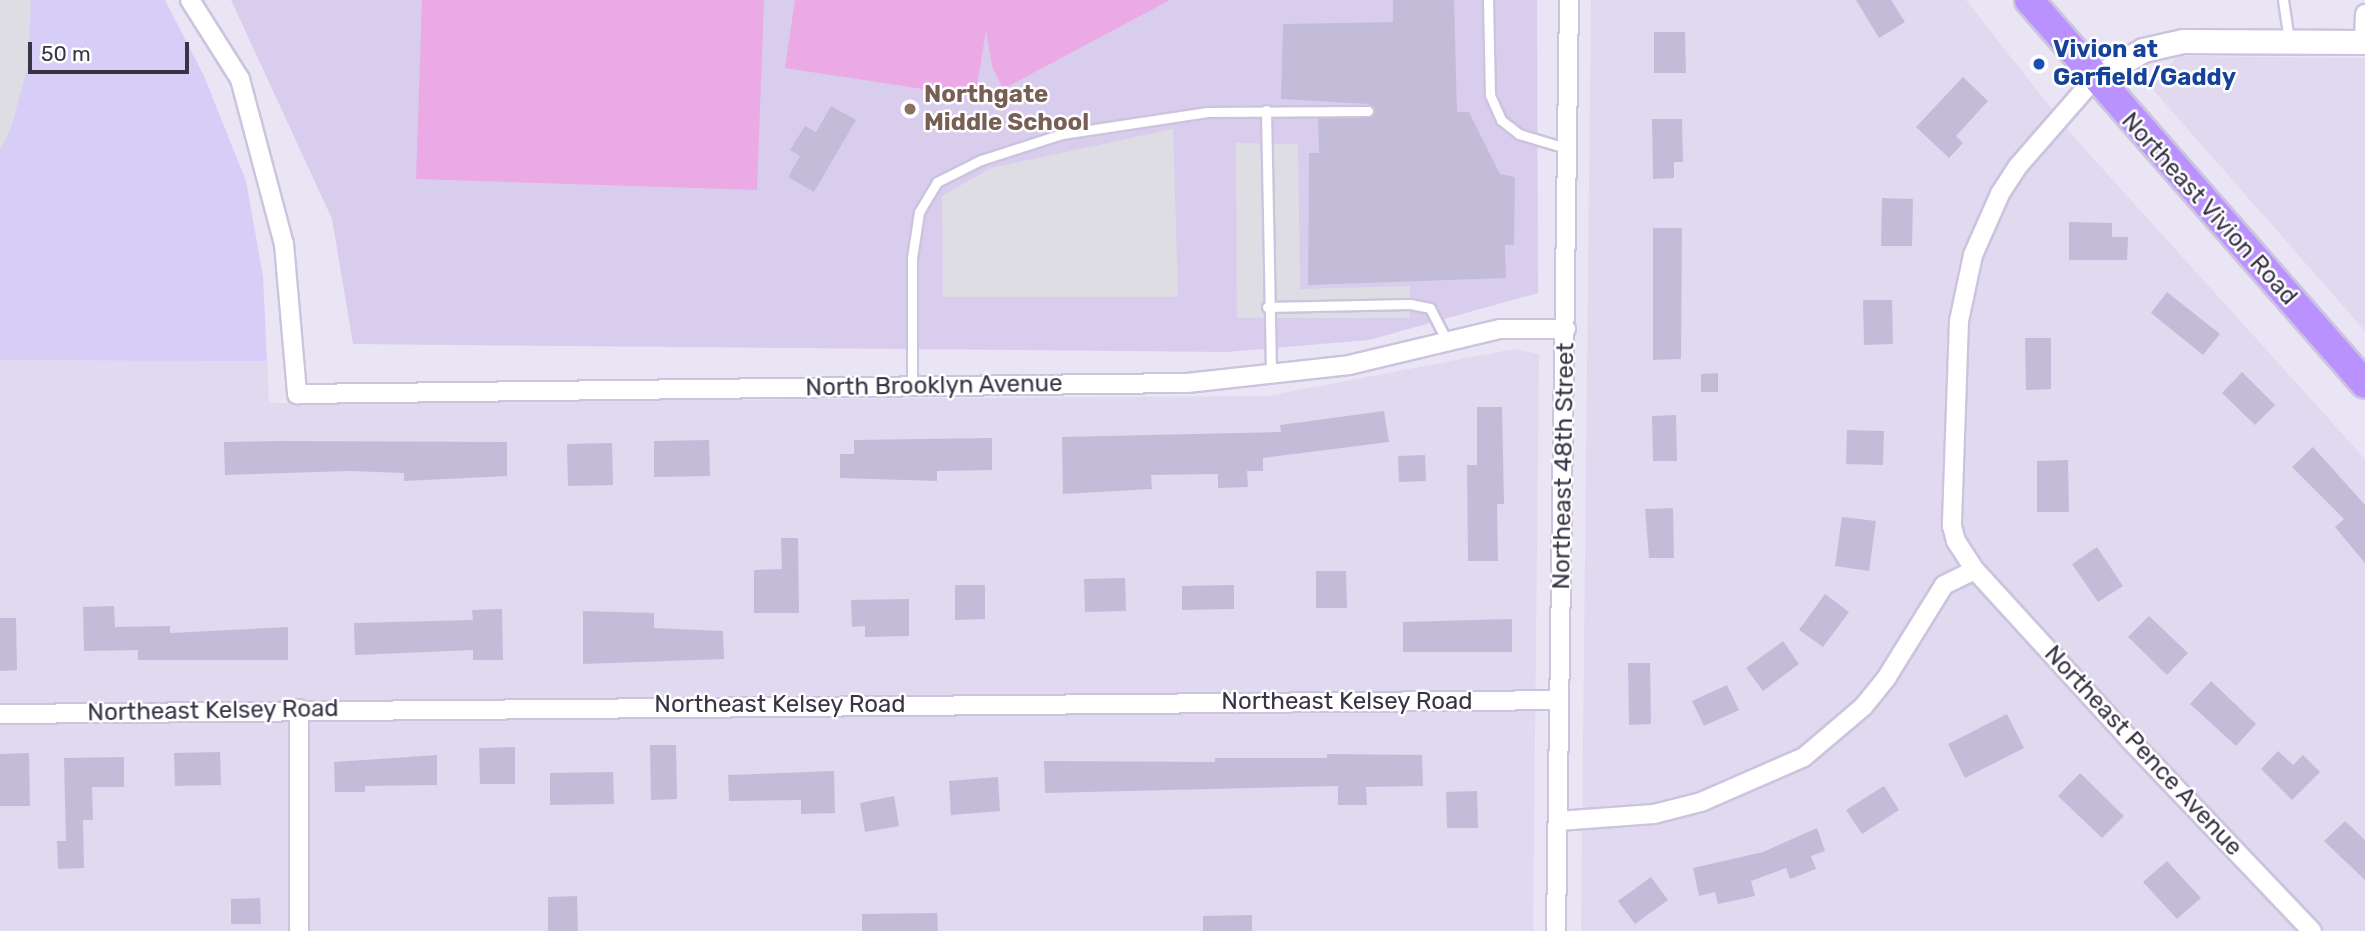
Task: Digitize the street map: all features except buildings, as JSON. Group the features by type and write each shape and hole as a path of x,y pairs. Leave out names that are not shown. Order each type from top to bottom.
{"main road":[{"name":"Northeast Vivion Road","path":"2029,0 2094,79 2365,384"}],"street":[{"name":"North Brooklyn Avenue","path":"190,0 240,79 284,244 297,394 1187,383 1271,376 1448,344 1500,329 1566,329"},
{"name":"Northeast 48th Street","path":"1556,931 1569,0"},
{"path":"2094,79 2118,62 2169,43 2364,42 2365,14"},
{"name":"Northeast Pence Avenue","path":"2094,79 2050,126 2000,194 1973,255 1964,288 1952,526 1962,555 1975,570 2312,931"},
{"path":"1558,821 1606,820 1701,802 1804,757 1863,707 1888,677 1944,585 1975,570"},
{"name":"Northeast Kelsey Road","path":"0,714 299,709 1559,701"},
{"path":"299,709 299,931"}],"lane":[{"path":"1488,0 1490,95 1501,120 1519,134 1569,149"},
{"path":"2283,0 2289,42"},
{"path":"1266,110 1271,376"},
{"path":"912,386 912,258 919,212 937,182 981,160 1062,134 1207,111 1368,111"},
{"path":"1268,307 1410,304 1430,308 1448,344"}],"shaded area":[{"path":"0,0 165,0 204,76 246,181 263,276 267,361 0,360"},
{"path":"0,0 31,0 28,65 11,128 0,150"},
{"name":"Northgate Middle School","path":"231,0 1537,0 1538,293 1369,340 1227,352 353,344 332,219"},
{"path":"422,0 764,0 757,190 416,179"},
{"path":"795,0 1170,0 1003,89 992,66 986,31 975,97 785,68"},
{"path":"1591,0 1966,0 2073,136 2365,459 2365,931 1581,931"},
{"path":"2178,56 2365,58 2365,331 2149,85"},
{"path":"1173,129 1178,297 943,297 942,196 991,168"},
{"path":"1236,143 1298,144 1300,289 1410,286 1410,318 1237,318"},
{"path":"1514,349 1539,354 1533,931 0,931 0,355 267,354 269,403 1267,396"}],"place":[{"name":"Vivion at Garfield/Gaddy","path":"2039,64"},
{"name":"Northgate Middle School","path":"910,109"}]}
